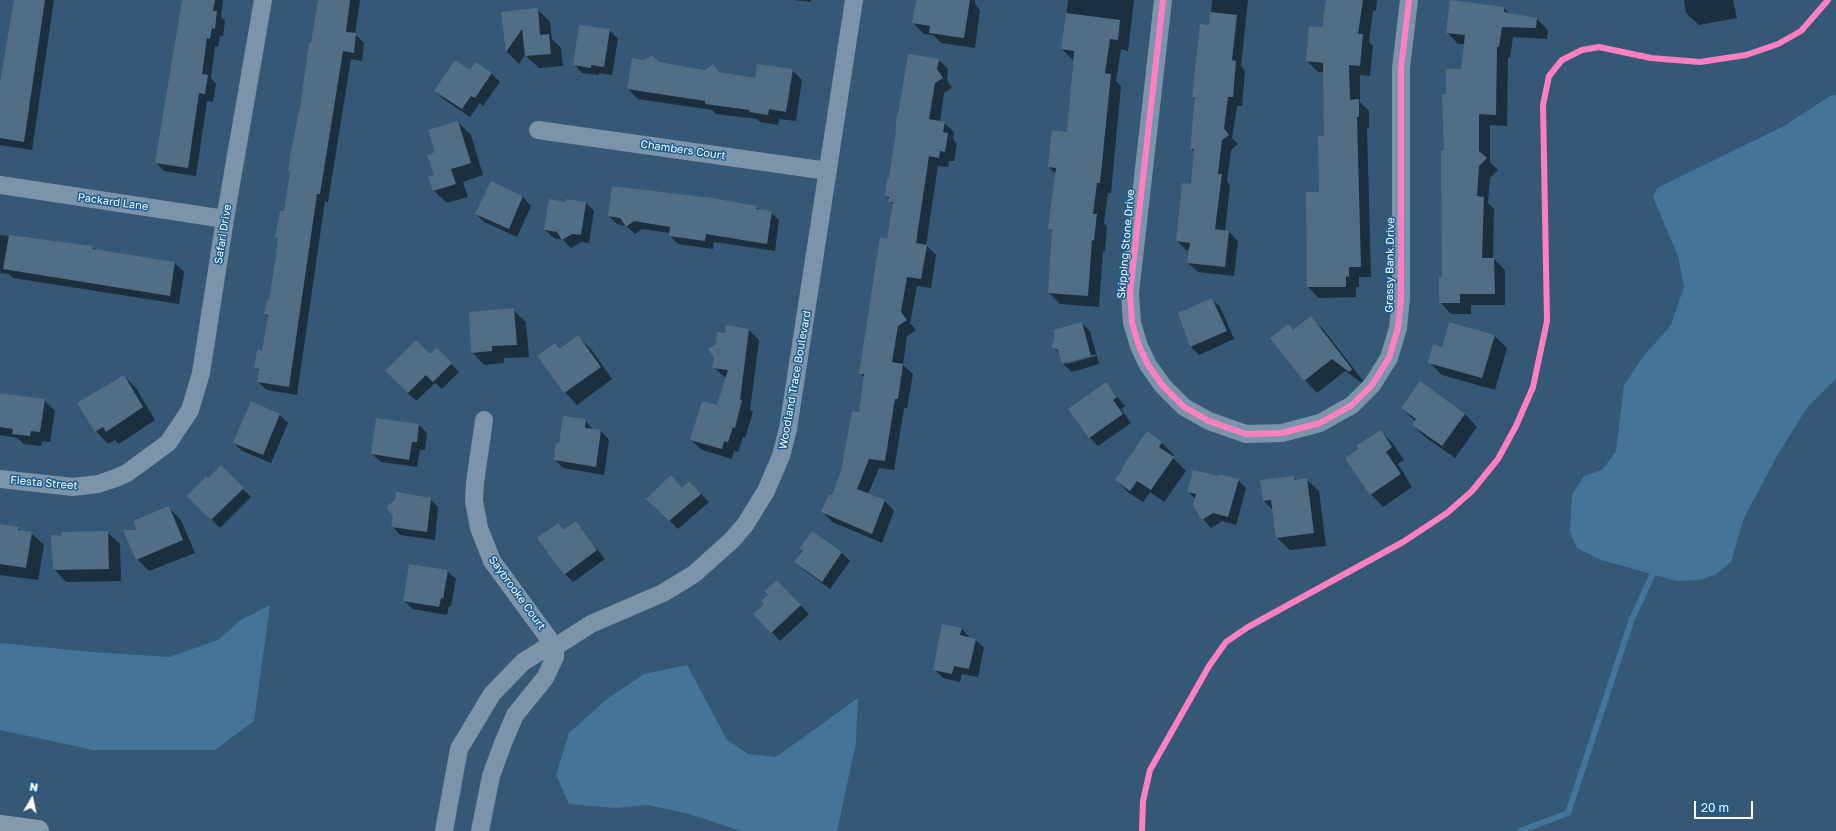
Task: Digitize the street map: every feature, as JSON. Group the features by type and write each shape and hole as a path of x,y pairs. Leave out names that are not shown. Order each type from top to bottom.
{"main road":[{"path":"0,826 38,831"}],"street":[{"name":"Safari Drive","path":"153,455 168,443 180,427 190,410 197,390 225,219 264,0"},
{"name":"Woodland Trace Boulevard","path":"444,831 459,749 468,731 492,694 523,662 547,647 555,647 592,624 663,593 694,574 732,540 762,500 781,456 788,429 854,0"},
{"name":"Skipping Stone Drive","path":"1163,0 1130,293 1132,323 1139,346 1148,365 1163,386 1184,407 1209,421 1246,434"},
{"name":"Grassy Bank Drive","path":"1246,434 1282,432 1320,424 1352,405 1372,385 1389,358 1398,328 1401,298 1401,68 1409,0"},
{"name":"Chambers Court","path":"538,130 828,170"},
{"name":"Packard Lane","path":"0,186 225,219"},
{"name":"Saybrooke Court","path":"484,420 475,483 474,501 479,528 492,561 555,647"},
{"name":"Fiesta Street","path":"0,479 47,485 86,486 127,473 153,455"},
{"path":"480,831 491,776 503,743 515,715 545,678 555,657 555,647"}],"water":[{"path":"1836,95 1836,379 1807,408 1778,454 1743,520 1731,562 1716,574 1700,580 1677,581 1601,560 1577,548 1570,532 1572,495 1584,476 1602,470 1616,451 1624,385 1643,357 1671,325 1684,287 1678,256 1653,197 1657,188 1784,126 1830,96"},
{"path":"270,605 254,721 215,750 93,750 0,730 0,643 92,652 169,657 218,640 241,620"},
{"path":"687,665 727,740 748,754 776,757 858,698 856,743 837,831 741,831 689,814 648,805 615,808 569,804 556,775 569,733 607,699 644,674"}],"building":[{"path":"14,0 45,0 24,142 0,138 0,82"},
{"path":"182,0 215,0 213,11 217,11 215,29 212,28 210,39 207,38 202,74 208,75 205,94 199,93 188,168 155,163"},
{"path":"318,0 350,0 346,32 356,33 354,53 343,51 320,194 317,194 289,387 257,382 259,369 254,368 257,350 262,351 268,315 264,314 267,299 269,300 276,256 278,238 275,238 280,211 284,211 290,171 288,171 291,151 301,102 309,42 311,43"},
{"path":"916,0 970,0 964,38 929,33 930,26 912,23"},
{"path":"1326,0 1363,0 1358,34 1363,34 1360,66 1349,65 1350,100 1359,99 1359,117 1357,117 1361,267 1349,267 1349,277 1346,276 1346,287 1307,287 1306,192 1319,192 1318,136 1324,136 1323,63 1306,61 1309,26 1322,27"},
{"path":"1450,0 1504,7 1504,12 1537,18 1536,28 1502,27 1499,47 1497,47 1496,115 1479,114 1479,151 1487,158 1479,166 1477,196 1484,197 1482,258 1494,258 1495,294 1460,294 1460,303 1439,303 1439,277 1442,277 1441,150 1444,150 1442,94 1446,94 1446,69 1461,69 1465,35 1446,33"},
{"path":"538,8 540,35 549,34 551,54 525,56 522,29 506,52 501,12"},
{"path":"1210,12 1237,15 1232,60 1236,61 1233,97 1228,97 1224,128 1229,135 1222,140 1218,174 1222,174 1215,229 1229,231 1225,267 1187,263 1190,243 1176,241 1182,183 1191,184 1194,149 1190,149 1195,97 1192,97 1200,24 1209,25"},
{"path":"1066,13 1120,20 1118,40 1110,39 1105,73 1111,74 1100,183 1097,183 1093,214 1097,214 1094,241 1092,240 1088,296 1048,293 1052,230 1048,229 1056,168 1048,167 1052,130 1067,132 1074,51 1061,49"},
{"path":"579,25 610,29 604,67 591,65 591,68 573,65"},
{"path":"908,54 939,59 937,69 943,78 935,83 929,119 945,122 943,132 948,133 945,152 940,151 939,158 929,156 916,243 927,245 921,279 907,277 901,312 907,320 898,326 892,362 903,364 898,399 895,399 885,461 869,459 857,489 885,500 872,534 821,512 829,494 832,495 841,471 852,411 859,412 864,374 859,374 880,237 887,239 893,202 888,202 889,197 885,196 896,132 897,114 898,115"},
{"path":"652,55 659,62 705,70 713,64 719,72 755,78 757,64 793,69 786,112 769,109 768,115 749,112 750,110 705,104 705,101 627,89 632,58 644,60"},
{"path":"455,60 470,70 476,62 492,73 475,98 471,96 462,109 434,91"},
{"path":"458,121 471,163 451,169 456,184 433,191 428,176 434,175 427,155 435,152 428,130"},
{"path":"491,181 523,196 509,229 475,214"},
{"path":"612,186 712,198 757,206 756,209 772,211 767,244 706,234 705,241 669,236 670,227 634,221 626,227 620,218 608,216"},
{"path":"549,199 566,202 566,199 586,202 581,235 572,234 562,240 557,232 544,230"},
{"path":"9,235 93,246 93,249 175,262 170,296 3,269"},
{"path":"1212,298 1227,331 1190,347 1178,313"},
{"path":"514,308 517,345 492,346 492,351 471,353 469,312"},
{"path":"1311,316 1352,369 1349,372 1332,359 1304,381 1270,338 1288,324 1293,330"},
{"path":"1082,322 1091,356 1062,364 1058,350 1051,347 1055,338 1053,330"},
{"path":"1449,322 1495,335 1482,378 1428,363 1433,344 1442,347"},
{"path":"726,325 749,329 740,400 742,400 735,428 733,427 728,442 724,441 722,449 690,440 702,401 717,405 728,370 712,368 714,358 708,349 716,344 717,332 725,333"},
{"path":"578,335 601,367 564,393 537,356 555,343 559,349"},
{"path":"416,340 430,354 437,348 452,363 433,382 426,375 408,393 385,371"},
{"path":"124,375 143,407 106,432 103,427 95,432 77,403"},
{"path":"1420,381 1465,414 1442,446 1412,425 1416,419 1401,408"},
{"path":"1106,382 1117,397 1113,400 1123,414 1089,438 1068,409"},
{"path":"0,393 45,399 40,432 31,431 30,436 12,434 13,429 0,427"},
{"path":"251,401 280,414 263,455 233,443"},
{"path":"563,416 586,419 585,428 601,430 596,467 554,460 556,443 559,443"},
{"path":"376,418 419,424 417,442 412,442 409,460 371,454"},
{"path":"1381,430 1392,447 1386,452 1401,474 1370,495 1345,458 1359,449 1357,445"},
{"path":"1147,431 1162,442 1159,447 1174,457 1151,490 1137,481 1130,491 1115,480"},
{"path":"221,465 244,488 211,520 187,496 206,476 208,478"},
{"path":"1193,470 1239,479 1228,517 1213,513 1202,520 1193,505 1196,494 1187,492"},
{"path":"671,475 682,488 689,481 701,494 669,521 646,499"},
{"path":"1294,476 1295,480 1307,478 1314,533 1276,538 1271,500 1263,501 1260,480"},
{"path":"396,492 431,498 427,532 391,527 393,516 386,507 395,500"},
{"path":"169,506 183,540 136,560 123,530 137,530 133,521"},
{"path":"576,521 597,550 564,575 537,538 558,523 563,530"},
{"path":"0,524 19,527 18,530 32,532 26,568 0,564"},
{"path":"108,531 109,569 53,570 51,535 61,536 61,532"},
{"path":"812,531 842,552 822,582 794,562 803,550 800,548"},
{"path":"409,564 448,570 443,599 441,598 439,607 403,601"},
{"path":"777,580 801,605 771,633 753,614 764,604 761,601 768,595 765,591"},
{"path":"942,624 962,628 960,635 976,639 969,669 954,666 952,674 933,670"}],"waterway":[{"path":"1520,831 1568,813 1632,619 1656,567"}],"cycle path":[{"path":"1163,0 1130,293 1132,323 1139,346 1148,365 1163,386 1184,407 1209,421 1246,434 1282,433 1320,423 1352,405 1372,385 1389,358 1398,328 1401,298 1401,68 1409,0"},
{"path":"1142,831 1143,801 1150,770 1209,666 1226,642 1248,627 1403,542 1447,513 1472,491 1498,459 1516,426 1533,387 1547,321 1543,105 1549,76 1562,60 1582,50 1599,47 1651,58 1700,62 1746,55 1778,44 1801,31 1828,0"}]}
